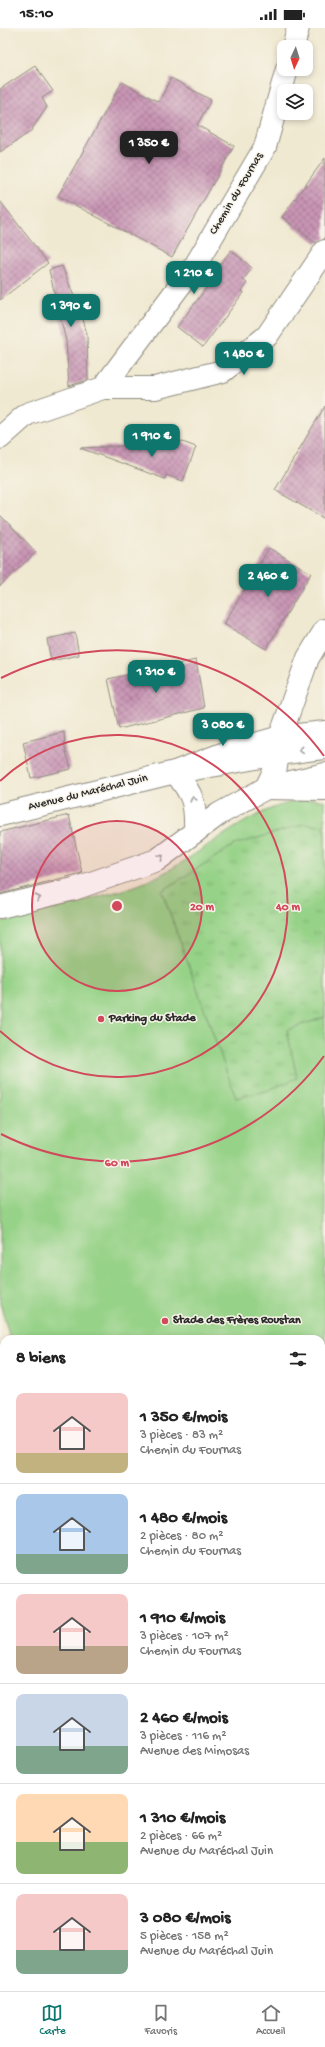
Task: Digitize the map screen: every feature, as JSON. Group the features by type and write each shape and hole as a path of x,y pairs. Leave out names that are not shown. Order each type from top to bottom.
{"street":[{"path":"295,40 298,28"},
{"name":"Chemin du Fournas","path":"103,388 196,264 265,147 285,76"},
{"path":"0,438 27,414 103,388 155,388 223,371 267,336 325,251"},
{"path":"266,788 276,767 279,745 308,658 325,630"},
{"name":"Avenue du Maréchal Juin","path":"0,815 175,772 222,754 279,745 325,732"},
{"name":"Avenue du Maréchal Juin","path":"279,745 325,748"},
{"path":"175,772 191,792 196,813 195,832"},
{"path":"0,907 74,889 156,860 219,814 266,788 325,774"},
{"path":"266,788 325,789"}],"green space":[{"name":"Stade des Frères Roustan","path":"315,799 325,801 325,1335 9,1335 0,1303 0,922 144,883 192,856 230,830 250,819 271,809 292,802"},
{"path":"305,824 325,827 325,1017 287,1030 297,1078 266,1091 236,1098 162,891 234,845"}],"building":[{"path":"35,66 53,91 42,98 47,107 30,132 0,152 0,89"},
{"path":"171,78 211,100 197,125 234,146 172,257 58,196 122,82 159,102"},
{"path":"325,158 325,239 316,243 282,217"},
{"path":"0,201 48,263 0,300"},
{"path":"231,250 252,268 243,280 247,283 241,291 243,293 203,347 177,327 210,283 207,281"},
{"path":"62,266 83,319 87,335 88,380 69,386 66,341 49,270"},
{"path":"325,406 325,519 275,490"},
{"path":"177,440 196,447 183,481 166,475 165,479 80,448 144,445"},
{"path":"0,515 36,552 0,586"},
{"path":"269,548 311,573 266,649 224,624"},
{"path":"75,633 79,655 51,661 47,639"},
{"path":"196,660 204,708 119,729 108,679"},
{"path":"64,732 65,748 71,769 31,778 23,742"},
{"path":"69,815 82,873 0,894 0,832"}],"place":[{"name":"Parking du Stade","path":"101,1019"},
{"name":"Stade des Frères Roustan","path":"165,1321"}]}
